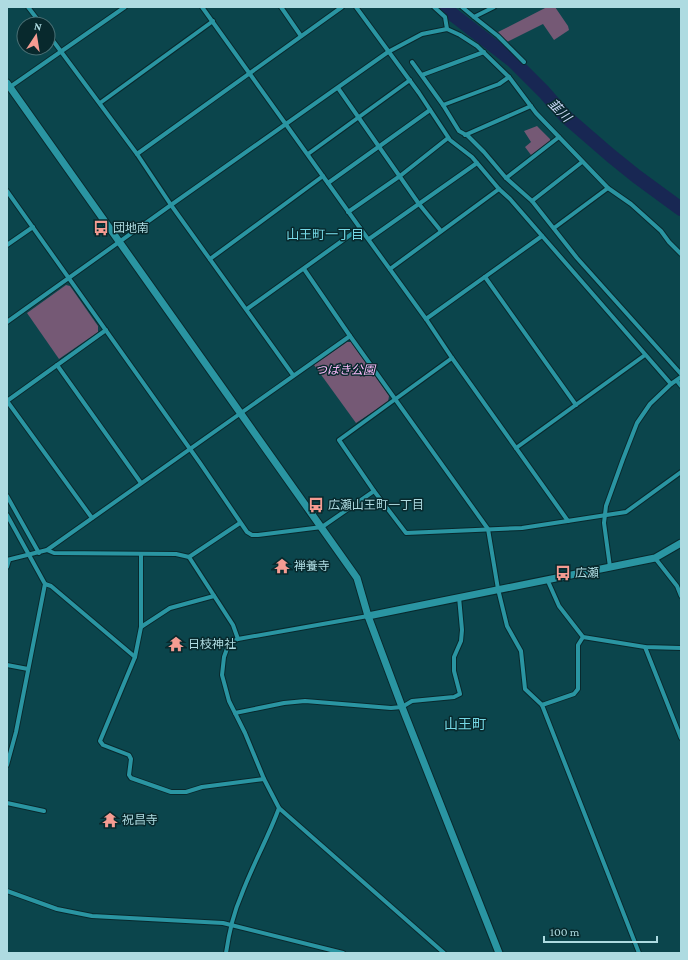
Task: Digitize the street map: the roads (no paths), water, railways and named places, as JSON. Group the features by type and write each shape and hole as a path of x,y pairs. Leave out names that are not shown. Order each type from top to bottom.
{"street":[{"path":"28,7 35,16"},
{"path":"126,7 8,86 358,578 368,616 402,707 499,953"},
{"path":"202,7 250,72 348,212 390,268 568,521"},
{"path":"281,7 301,36"},
{"path":"137,154 342,7"},
{"path":"356,7 410,80 448,138 472,157 671,384"},
{"path":"434,7 445,17 447,29"},
{"path":"462,7 498,36 524,62"},
{"path":"474,17 494,7"},
{"path":"100,104 212,21"},
{"path":"7,322 388,52 422,34 447,29 460,35 484,52 509,77 531,106 582,162 608,188 631,204 661,231 668,242 681,254"},
{"path":"56,45 137,154 171,205 293,375"},
{"path":"422,75 484,52"},
{"path":"412,62 443,105 459,131 484,152 506,178 532,201 577,258 681,376 650,404 637,423 606,506 604,523 610,567"},
{"path":"443,105 499,84 509,77"},
{"path":"308,154 410,80"},
{"path":"338,88 419,204 441,231"},
{"path":"465,135 531,106"},
{"path":"328,183 430,110"},
{"path":"506,178 559,137"},
{"path":"348,212 400,176 448,138"},
{"path":"532,201 582,162"},
{"path":"369,239 477,163"},
{"path":"210,258 323,176"},
{"path":"554,228 608,188"},
{"path":"390,268 499,189"},
{"path":"7,190 247,532 252,535 322,527 374,491"},
{"path":"7,245 33,227"},
{"path":"247,309 360,228"},
{"path":"426,319 542,236"},
{"path":"304,268 350,336 488,529 498,589 507,626 521,651 525,689 542,706 639,953"},
{"path":"485,277 576,405"},
{"path":"92,518 7,401 106,330"},
{"path":"7,567 8,560 47,550 242,414 293,375 350,336"},
{"path":"516,448 645,355"},
{"path":"452,358 339,440 374,491 406,533 522,528 626,512 681,472"},
{"path":"57,365 142,483"},
{"path":"677,381 681,386"},
{"path":"7,496 39,553"},
{"path":"7,515 45,584 16,732 7,765"},
{"path":"189,557 240,523"},
{"path":"444,953 279,808 264,779 245,733 229,702 222,675 224,657 229,643 238,639 368,616 656,558 681,543"},
{"path":"47,550 54,553 176,554 189,557 233,625 238,639"},
{"path":"141,554 141,627 135,657 100,741 102,745 129,755 130,778 171,792 186,792 202,787 264,779"},
{"path":"656,558 677,586 681,596"},
{"path":"547,579 559,606 582,637 645,647 681,648"},
{"path":"45,584 51,586 135,657"},
{"path":"141,627 170,608 214,596"},
{"path":"235,713 284,702 305,701 391,708 402,707 412,701 454,697 460,694 454,671 454,657 461,641 462,630 459,597"},
{"path":"542,706 574,694 578,689 578,645 582,637"},
{"path":"645,647 681,738"},
{"path":"7,665 28,669"},
{"path":"7,803 44,811"},
{"path":"226,953 231,925 241,895 271,830 279,808"},
{"path":"7,891 57,909 92,916 223,923 343,953"}],"waterway":[{"name":"韮川","path":"443,7 513,61 544,92 565,116 610,155 681,209"}],"place":[{"name":"団地南","path":"101,228"},
{"name":"広瀬山王町一丁目","path":"316,505"},
{"name":"禅養寺","path":"282,566"},
{"name":"広瀬","path":"563,573"},
{"name":"日枝神社","path":"176,644"},
{"name":"祝昌寺","path":"110,820"}],"district":[{"name":"山王町一丁目","path":"325,234"},
{"name":"山王町","path":"465,724"}],"park label":[{"name":"つばき公園","path":"345,370"}]}
